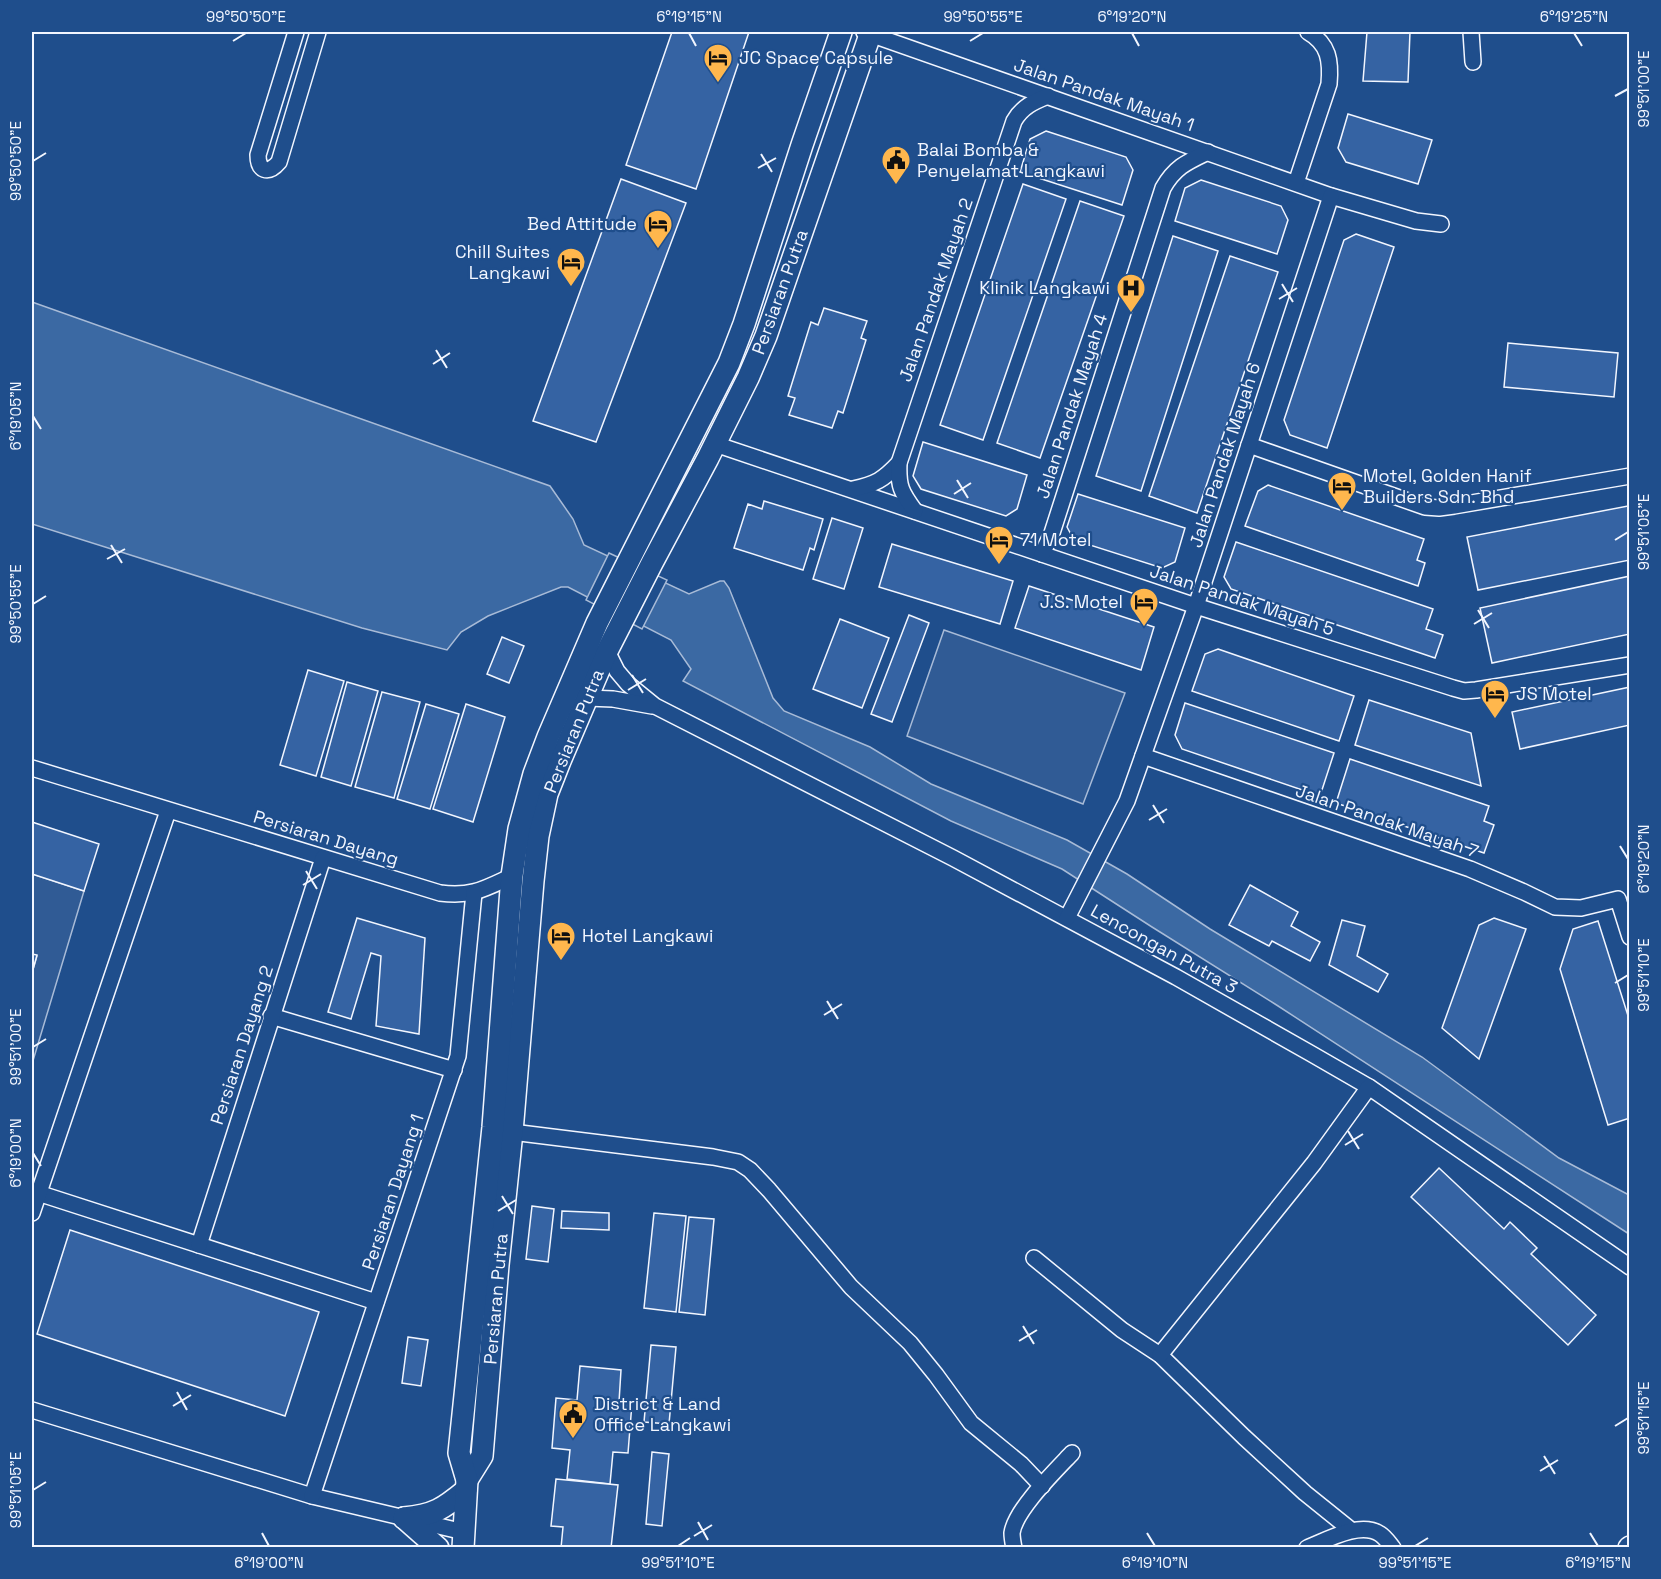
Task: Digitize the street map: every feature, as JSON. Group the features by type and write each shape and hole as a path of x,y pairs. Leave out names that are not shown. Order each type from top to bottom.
{"main road":[{"name":"Persiaran Putra","path":"464,1540 466,1485 459,1453 494,1127 512,876 519,829 534,774 548,737 597,623 729,363 841,32"},
{"name":"Persiaran Putra","path":"466,1485 482,1456 533,881 538,836 547,794 612,642 715,444 766,336 868,32"},
{"path":"802,145 828,155"},
{"path":"404,1518 433,1513 445,1507 466,1485"},
{"path":"404,1518 438,1548"}],"street":[{"path":"296,32 258,155 258,162 262,168 267,170 274,168 279,162 318,32"},
{"name":"Jalan Pandak Mayah 1","path":"868,32 1331,196 1416,221 1441,224"},
{"path":"1296,183 1329,84 1329,56 1324,45 1308,32"},
{"path":"1471,32 1473,62"},
{"name":"Jalan Pandak Mayah 2","path":"915,511 903,495 898,480 899,463 1014,121 1019,112 1027,106 1048,96"},
{"name":"Jalan Pandak Mayah 4","path":"1042,554 1052,533 1162,188 1169,176 1177,169 1208,152"},
{"name":"Jalan Pandak Mayah 6","path":"1067,918 1125,807 1196,606 1331,196"},
{"name":"Jalan Pandak Mayah 5","path":"715,444 1196,606 1453,688 1476,690 1629,665"},
{"path":"1249,445 1425,507 1454,506 1629,476"},
{"path":"850,489 872,485 887,476 899,463"},
{"path":"612,642 617,671 628,684 655,706"},
{"path":"587,698 613,699 655,706"},
{"name":"Lencongan Putra 3","path":"655,706 1067,918 1204,992 1369,1087 1629,1267"},
{"name":"Jalan Pandak Mayah 7","path":"1143,756 1470,869 1524,891 1555,907 1581,908 1624,896 1629,937"},
{"name":"Persiaran Dayang","path":"32,768 440,893 455,895 474,893"},
{"path":"32,1213 168,811"},
{"name":"Persiaran Dayang 2","path":"199,1245 323,858"},
{"path":"474,893 512,876"},
{"name":"Persiaran Dayang 1","path":"312,1496 458,1056 474,893"},
{"path":"271,1017 454,1070"},
{"path":"1160,1355 1314,1163 1369,1087"},
{"path":"512,1132 738,1162 750,1170 769,1190 851,1287 910,1344 971,1423 1021,1464 1042,1485"},
{"path":"38,1193 376,1302"},
{"path":"1034,1258 1122,1330 1160,1355 1305,1493 1351,1530"},
{"path":"32,1410 312,1496 404,1518 464,1540"},
{"path":"1014,1548 1012,1533 1021,1512 1042,1485 1072,1454"},
{"path":"1307,1548 1351,1530 1369,1530 1380,1534 1393,1548"}],"shaded area":[{"path":"32,302 550,486 573,519 584,545 689,594 724,581 729,588 773,698 784,711 870,747 931,784 1067,840 1127,874 1210,929 1422,1057 1559,1158 1629,1195 1629,1234 1062,869 951,821 683,681 691,669 671,640 568,587 561,587 488,616 461,632 447,650 362,628 32,524"},
{"path":"944,630 1125,693 1083,804 907,736"},
{"path":"32,874 84,891 32,1064 32,973 37,956 32,954"}],"pier":[{"path":"609,553 667,580 642,629 586,600"}],"building":[{"path":"672,32 749,32 696,189 626,165"},
{"path":"1367,32 1410,32 1408,82 1363,81"},
{"path":"1348,114 1432,140 1418,184 1346,162 1338,148"},
{"path":"1046,131 1126,157 1133,170 1122,205 1020,172 1030,139"},
{"path":"621,179 686,203 596,442 533,421"},
{"path":"1201,180 1281,206 1288,220 1277,254 1175,221 1185,188"},
{"path":"1023,184 1066,199 983,440 940,425"},
{"path":"1080,201 1124,216 1040,458 997,443"},
{"path":"1356,234 1394,247 1327,448 1290,435 1284,420 1344,240"},
{"path":"1173,236 1218,251 1141,491 1096,476"},
{"path":"1230,256 1278,272 1197,513 1149,496"},
{"path":"824,308 867,321 861,338 866,340 843,413 838,411 832,428 789,415 795,398 788,396 811,322 818,325"},
{"path":"1508,343 1618,353 1614,397 1504,387"},
{"path":"923,442 1027,475 1017,509 1006,516 921,489 913,476"},
{"path":"1268,485 1424,539 1417,560 1425,563 1418,586 1245,526 1258,491"},
{"path":"1078,494 1185,528 1175,562 1162,568 1074,540 1067,527"},
{"path":"764,501 823,519 814,550 810,548 803,570 734,548 748,504 762,509"},
{"path":"1630,507 1630,560 1478,590 1467,537"},
{"path":"832,518 863,528 844,589 813,579"},
{"path":"1236,542 1433,609 1426,629 1443,635 1435,658 1231,589 1224,577"},
{"path":"892,544 1013,581 1000,624 879,587"},
{"path":"1630,576 1630,634 1492,663 1480,608"},
{"path":"1029,586 1154,627 1141,670 1015,628"},
{"path":"909,615 929,623 892,722 871,714"},
{"path":"840,619 889,638 862,708 813,689"},
{"path":"502,637 524,646 509,683 487,674"},
{"path":"1218,649 1354,696 1339,741 1192,691 1205,654"},
{"path":"308,670 344,681 316,776 280,765"},
{"path":"347,682 378,691 351,786 321,777"},
{"path":"1630,687 1630,725 1520,749 1512,712"},
{"path":"382,692 420,702 394,798 355,787"},
{"path":"1369,700 1471,733 1481,786 1355,745"},
{"path":"1185,703 1334,753 1320,796 1182,749 1175,735"},
{"path":"426,704 459,714 430,809 397,799"},
{"path":"466,704 505,717 473,822 433,809"},
{"path":"1350,759 1489,806 1484,821 1494,825 1484,853 1336,803"},
{"path":"32,822 99,844 84,891 32,874"},
{"path":"1250,885 1298,912 1291,926 1320,942 1310,961 1272,941 1269,946 1229,925"},
{"path":"357,918 425,938 419,1034 376,1026 381,956 371,953 351,1019 328,1012"},
{"path":"1494,918 1526,929 1479,1059 1442,1028 1479,925"},
{"path":"1342,920 1365,926 1357,956 1388,974 1378,992 1329,965"},
{"path":"1598,921 1630,1022 1630,1118 1608,1125 1560,969 1573,929"},
{"path":"32,954 37,955 32,973"},
{"path":"1439,1168 1504,1229 1510,1222 1537,1248 1531,1254 1596,1315 1568,1345 1411,1197"},
{"path":"532,1206 554,1209 548,1262 526,1259"},
{"path":"562,1211 609,1213 609,1230 561,1228"},
{"path":"654,1213 686,1216 676,1312 644,1308"},
{"path":"689,1217 714,1219 705,1315 679,1312"},
{"path":"70,1230 319,1312 285,1416 37,1334"},
{"path":"408,1337 428,1340 421,1386 402,1383"},
{"path":"651,1345 676,1347 669,1424 644,1422"},
{"path":"580,1366 621,1370 619,1402 632,1403 628,1453 613,1452 610,1484 567,1479 570,1450 552,1448 556,1398 577,1400"},
{"path":"652,1452 669,1454 662,1526 646,1524"},
{"path":"556,1479 618,1485 611,1548 561,1548 563,1527 551,1526"}],"place":[{"name":"JC Space Capsule","path":"718,84"},
{"name":"Balai Bomba & Penyelamat Langkawi","path":"896,186"},
{"name":"Bed Attitude","path":"658,250"},
{"name":"Chill Suites Langkawi","path":"571,288"},
{"name":"Klinik Langkawi","path":"1131,314"},
{"name":"Motel, Golden Hanif Builders Sdn. Bhd","path":"1342,512"},
{"name":"71 Motel","path":"999,566"},
{"name":"J.S. Motel","path":"1144,628"},
{"name":"JS Motel","path":"1495,720"},
{"name":"Hotel Langkawi","path":"561,962"},
{"name":"District & Land Office Langkawi","path":"573,1440"}]}
